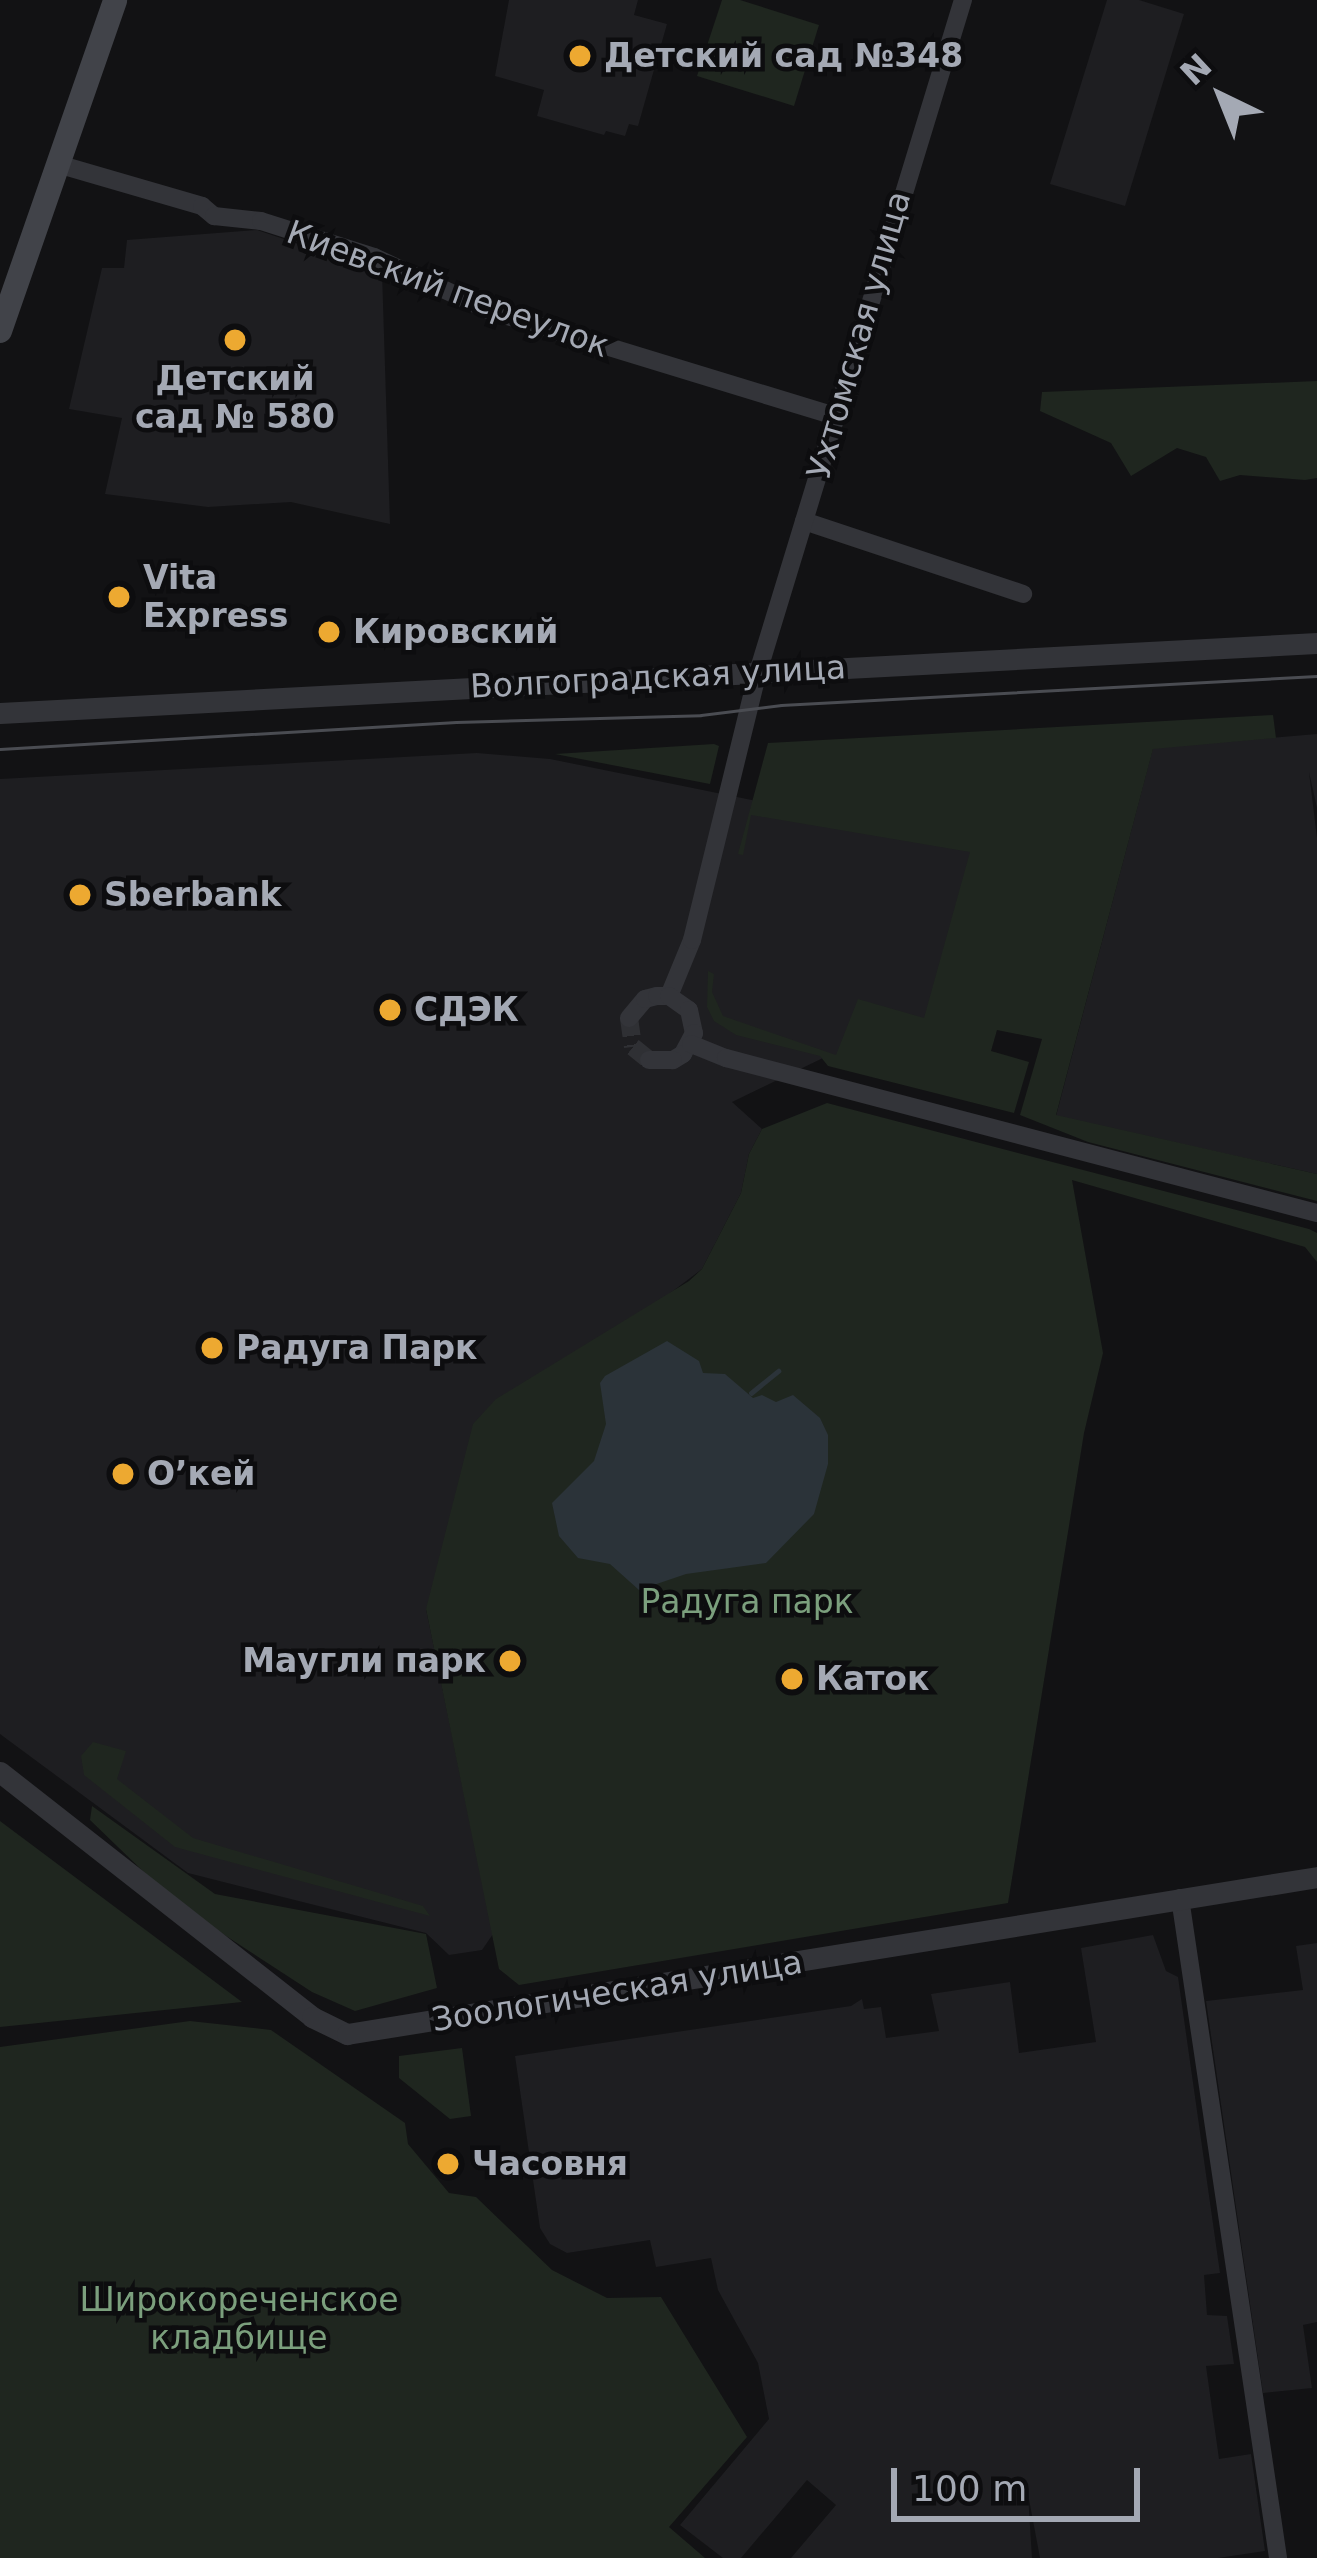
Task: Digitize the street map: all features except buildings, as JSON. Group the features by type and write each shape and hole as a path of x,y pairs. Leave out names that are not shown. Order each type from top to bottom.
{"main road":[{"path":"0,331 115,0"}],"street":[{"name":"Ухтомская улица","path":"670,997 692,940 758,672 963,0"},
{"name":"Киевский переулок","path":"61,165 202,206 214,216 261,221 374,257 488,310 837,417"},
{"path":"804,521 1023,594"},
{"name":"Волгоградская улица","path":"0,713 1317,644"},
{"path":"629,1018 645,999 670,997 694,1021 691,1044 673,1060 649,1060"},
{"path":"691,1044 1317,1213"},
{"name":"Зоологическая улица","path":"0,1772 312,2017 347,2034 1317,1877"},
{"path":"1180,1898 1278,2558"}],"shaded area":[{"name":"Детский сад №348","path":"509,0 638,0 634,15 667,24 638,126 629,124 625,136 606,131 604,135 537,116 544,90 495,76"},
{"path":"1107,0 1139,0 1184,14 1125,206 1050,184"},
{"name":"Детский сад № 580","path":"257,230 382,272 390,524 291,502 208,507 105,494 122,418 69,409 102,268 124,268 127,240"},
{"path":"1317,734 1317,808 1309,772 1317,838 1317,1174 1056,1116 1153,748"},
{"name":"Радуга Парк","path":"477,753 550,759 979,846 918,1083 823,1058 732,1102 762,1129 749,1154 741,1193 702,1269 648,1310 426,1609 493,1934 482,1950 449,1955 426,1933 188,1873 0,1734 0,779"},
{"path":"667,1341 699,1361 703,1373 725,1374 753,1398 762,1395 776,1402 793,1395 820,1418 828,1435 828,1464 814,1514 766,1563 686,1574 639,1590 610,1564 578,1558 559,1536 552,1503 594,1461 606,1424 600,1383"},
{"path":"1153,1935 1166,1971 1178,1977 1220,2273 1204,2275 1207,2315 1227,2316 1234,2364 1206,2366 1219,2459 1251,2454 1265,2551 1218,2558 1040,2558 1028,2494 1032,2558 791,2558 836,2505 807,2480 741,2558 723,2558 680,2525 769,2419 758,2363 718,2290 711,2258 656,2267 650,2240 567,2253 550,2244 540,2228 515,2056 851,2006 862,1999 864,2009 881,2007 886,2038 939,2031 931,1994 1010,1982 1019,2053 1096,2042 1081,1948"},
{"path":"1317,1943 1317,2322 1303,2325 1312,2388 1263,2393 1206,2001 1303,1990 1296,1946"}],"green space":[{"path":"722,0 740,0 819,25 794,106 697,76"},
{"path":"1317,381 1317,478 1305,480 1240,475 1220,481 1206,457 1177,448 1131,476 1111,443 1040,411 1042,392"},
{"path":"1273,715 1276,738 1153,749 1056,1115 1317,1174 1317,1201 1088,1142 1020,1115 1042,1039 997,1030 991,1051 1029,1062 1014,1113 828,1066 820,1056 736,1035 714,1021 707,1007 708,971 714,974 712,992 723,1016 836,1055 858,999 924,1018 970,852 751,815 743,855 738,854 768,743"},
{"path":"719,746 710,784 555,754"},
{"name":"Радуга парк","path":"827,1103 1309,1229 1317,1233 1317,1262 1305,1247 1072,1180 1103,1353 1084,1433 1008,1903 519,1985 499,1969 426,1609 473,1424 496,1399 689,1281 702,1269 741,1193 749,1154 762,1129"},
{"path":"93,1742 126,1751 117,1779 193,1838 423,1906 430,1916 175,1847 84,1775 81,1756"},
{"path":"92,1806 215,1894 426,1934 437,1988 355,2011 312,1992 177,1904 90,1820"},
{"path":"0,1821 242,2002 0,2027"},
{"name":"Широкореченское кладбище","path":"190,2021 271,2030 405,2123 408,2144 449,2193 476,2197 552,2270 607,2298 661,2297 747,2437 669,2527 705,2558 0,2558 0,2047"},
{"path":"462,2048 471,2116 450,2119 399,2078 399,2056"}],"waterway":[{"path":"751,1393 778,1371"}],"tunnel":[{"path":"629,1018 633,1047 649,1060"}],"tram line":[{"path":"0,749 456,722 701,715 781,705 1317,676"}],"place":[{"name":"Детский сад №348","path":"580,56"},
{"name":"Детский сад № 580","path":"235,340"},
{"name":"Vita Express","path":"119,597"},
{"name":"Кировский","path":"329,632"},
{"name":"Sberbank","path":"80,895"},
{"name":"СДЭК","path":"390,1010"},
{"name":"Радуга Парк","path":"212,1348"},
{"name":"О’кей","path":"123,1474"},
{"name":"Маугли парк","path":"510,1661"},
{"name":"Каток","path":"792,1679"},
{"name":"Часовня","path":"448,2164"}]}
